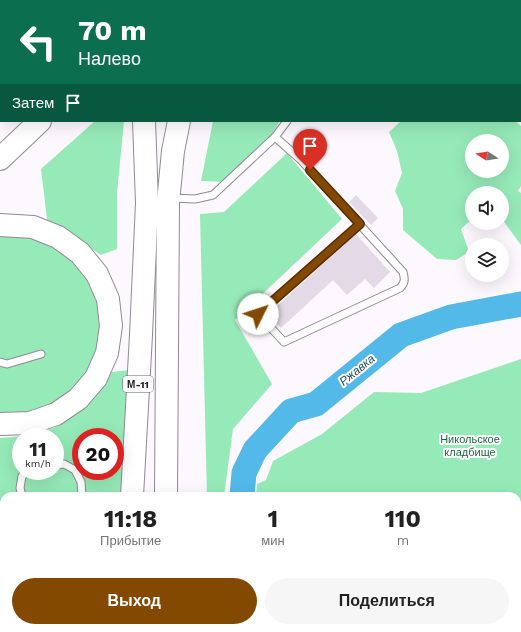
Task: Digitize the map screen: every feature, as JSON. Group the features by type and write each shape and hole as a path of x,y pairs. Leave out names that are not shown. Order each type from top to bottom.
{"main road":[{"path":"0,159 39,122"},
{"name":"М-11","path":"132,492 147,203 144,122"},
{"path":"166,492 168,198 173,151 179,122"},
{"path":"0,225 33,227 58,237 80,253 100,280 108,299 111,326 107,353 96,378 78,399 56,414 30,423 0,424"}],"lane":[{"path":"168,198 195,199 213,195 275,137 286,122"},
{"path":"275,137 300,159 360,224 403,272 405,278 404,284 400,288 284,342 258,314 360,224"},
{"path":"0,362 7,364 41,354"},
{"path":"64,464 75,470 81,482 82,492"},
{"path":"21,480 21,492"}],"green space":[{"path":"94,122 124,122 117,193 117,249 101,255 47,219 41,169"},
{"path":"213,122 279,122 255,159 227,182 201,181"},
{"path":"400,122 517,122 521,126 521,186 518,191 521,193 521,245 509,229 509,186 465,186 465,225 461,229 465,240 465,254 456,260 437,259 403,230 403,209 395,191 402,173 397,151 389,132"},
{"path":"287,153 342,219 235,320 272,384 233,429 225,492 207,492 200,214 224,212"},
{"path":"0,234 37,236 61,250 83,270 93,289 99,309 102,328 100,349 90,373 75,391 38,414 0,417"},
{"name":"Никольское кладбище","path":"521,359 521,492 256,492 257,484 266,480 273,461 322,434 374,392 421,393"},
{"path":"129,370 124,460 124,428 72,428 72,480 123,480 122,492 0,492 0,438 12,437 12,480 64,480 64,428 54,428 77,413 96,395 112,372"}],"building":[{"path":"356,195 378,218 371,225 349,202"},
{"path":"356,234 390,272 374,288 365,279 347,295 333,280 281,328 268,314"}],"waterway":[{"name":"Ржавка","path":"242,492 244,473 255,450 291,411 316,404 401,335 451,317 521,304"}],"route":[{"path":"258,314 360,224 310,170"}]}
